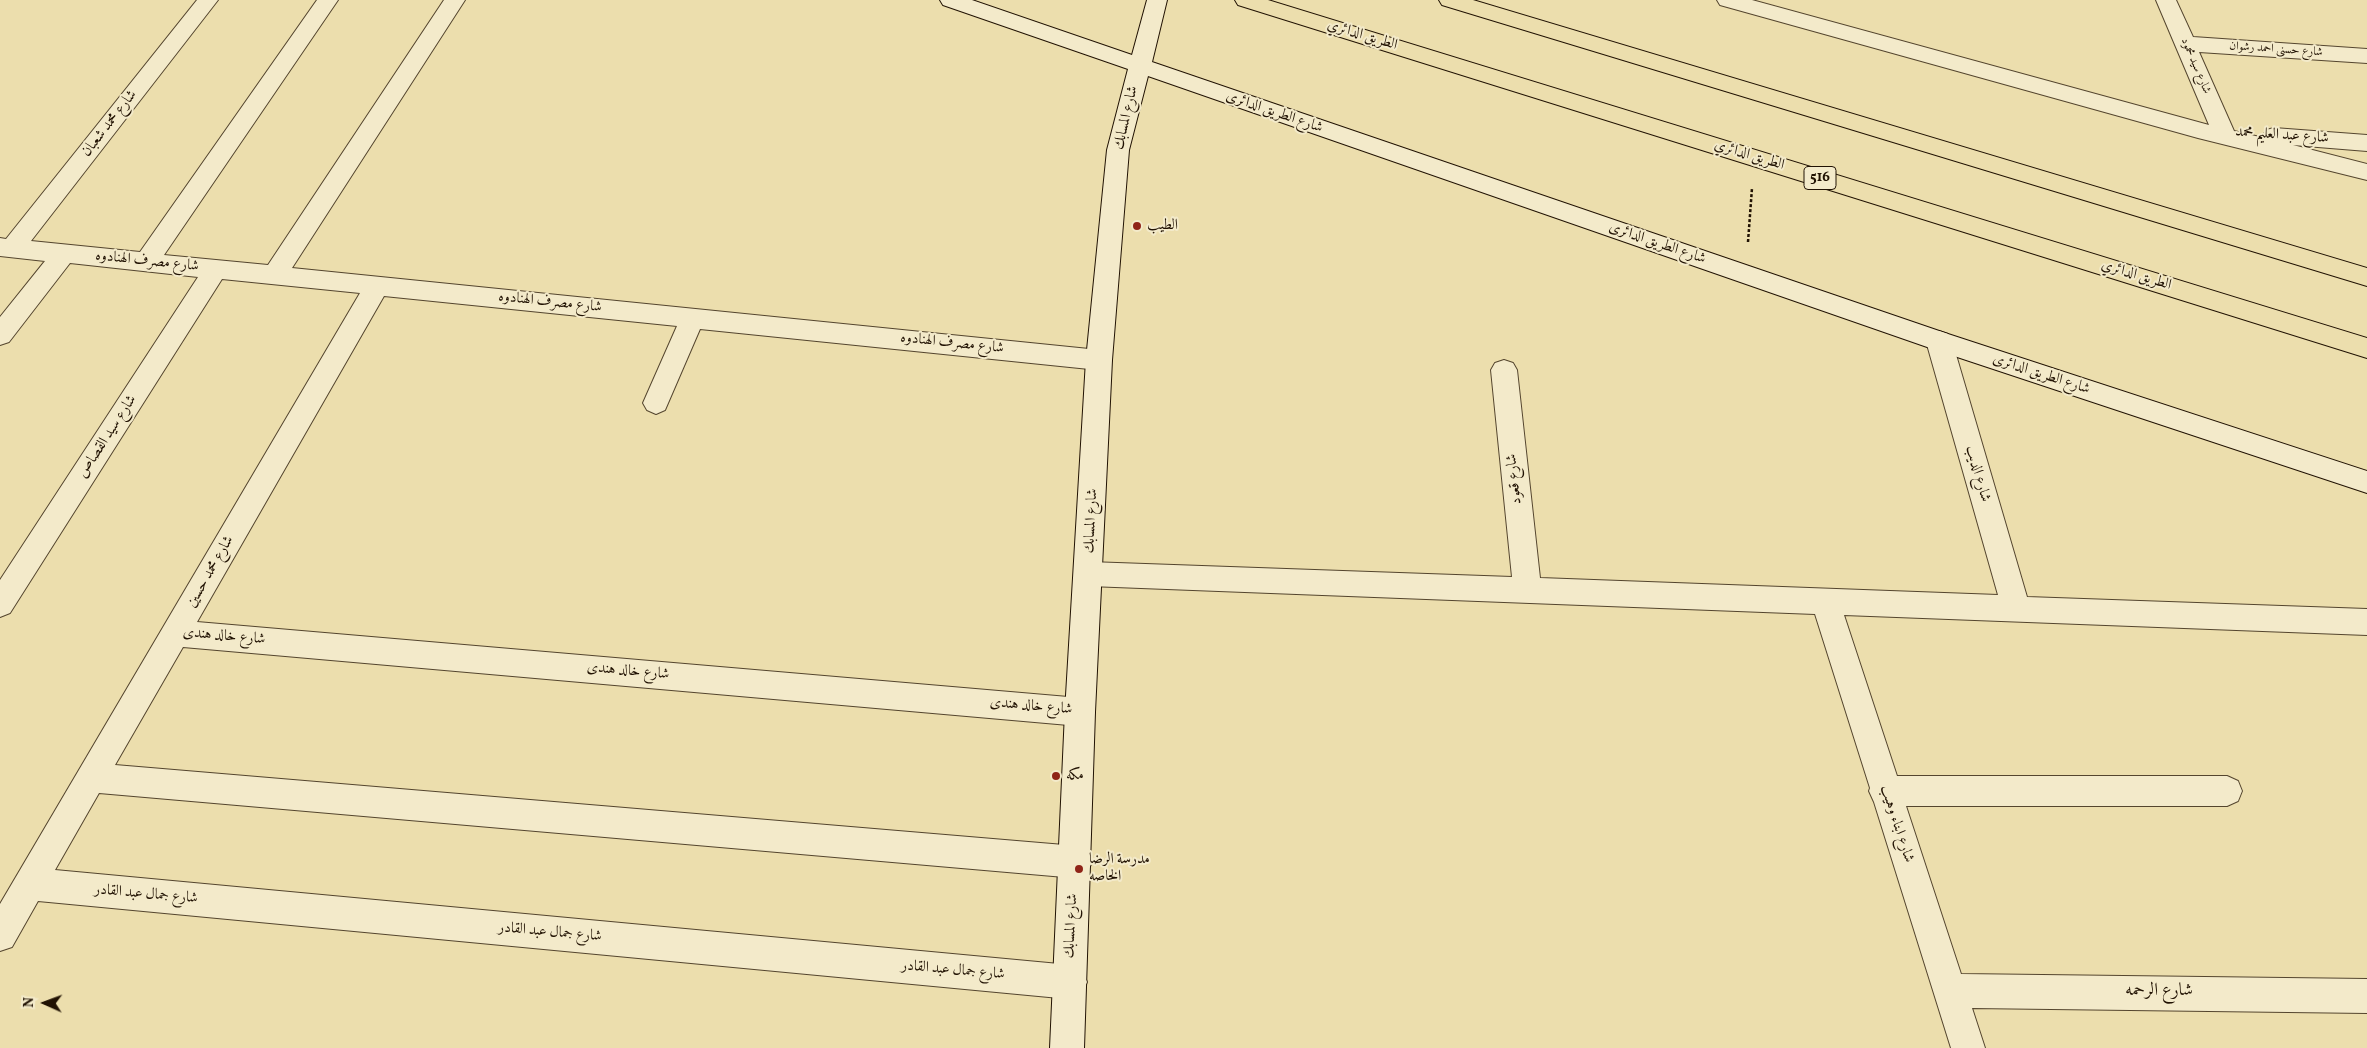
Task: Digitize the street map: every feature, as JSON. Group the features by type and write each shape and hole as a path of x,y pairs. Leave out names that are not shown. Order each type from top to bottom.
{"highway":[{"name":"الطريق الدائري","path":"1245,0 2367,348"},
{"path":"1449,0 2367,277"}],"street":[{"name":"شارع محمد شعبان","path":"6,248 208,0"},
{"path":"146,262 328,0"},
{"path":"274,276 455,0"},
{"name":"شارع الطريق الدائرى","path":"950,0 1139,67 1939,341 2367,482"},
{"name":"شارع المسابك","path":"1067,1048 1076,862 1080,712 1089,574 1099,360 1118,150 1157,0"},
{"path":"1727,0 2198,130 2367,172"},
{"name":"شارع سيد محمود","path":"2166,0 2223,132"},
{"name":"شارع حسنى احمد رشوان","path":"2185,44 2367,56"},
{"name":"شارع عبد العليم محمد","path":"2198,130 2367,143"},
{"name":"شارع مصرف الهنادوه","path":"6,248 1099,360"},
{"path":"0,335 64,254"},
{"name":"شارع سيد القصاص","path":"0,604 216,269"},
{"name":"شارع محمد حسين","path":"0,935 377,286"},
{"path":"656,404 692,317"},
{"name":"شارع الديب","path":"1939,341 2016,608"},
{"name":"شارع قعود","path":"1504,370 1527,589"},
{"path":"1089,574 1825,600 2367,622"},
{"name":"شارع ابناء وهيب","path":"1825,600 1884,791 1968,1048"},
{"name":"شارع خالد هندى","path":"175,633 1080,712"},
{"path":"92,778 1076,862"},
{"path":"1884,791 2227,791"},
{"name":"شارع جمال عبد القادر","path":"30,884 1070,982"},
{"name":"شارع الرحمه","path":"1950,991 2367,996"}],"path":[{"path":"1748,245 1755,158"}],"place":[{"name":"الطيب","path":"1137,226"},
{"name":"مكه","path":"1056,776"},
{"name":"مدرسة الرضا الخاصه","path":"1079,869"}]}
